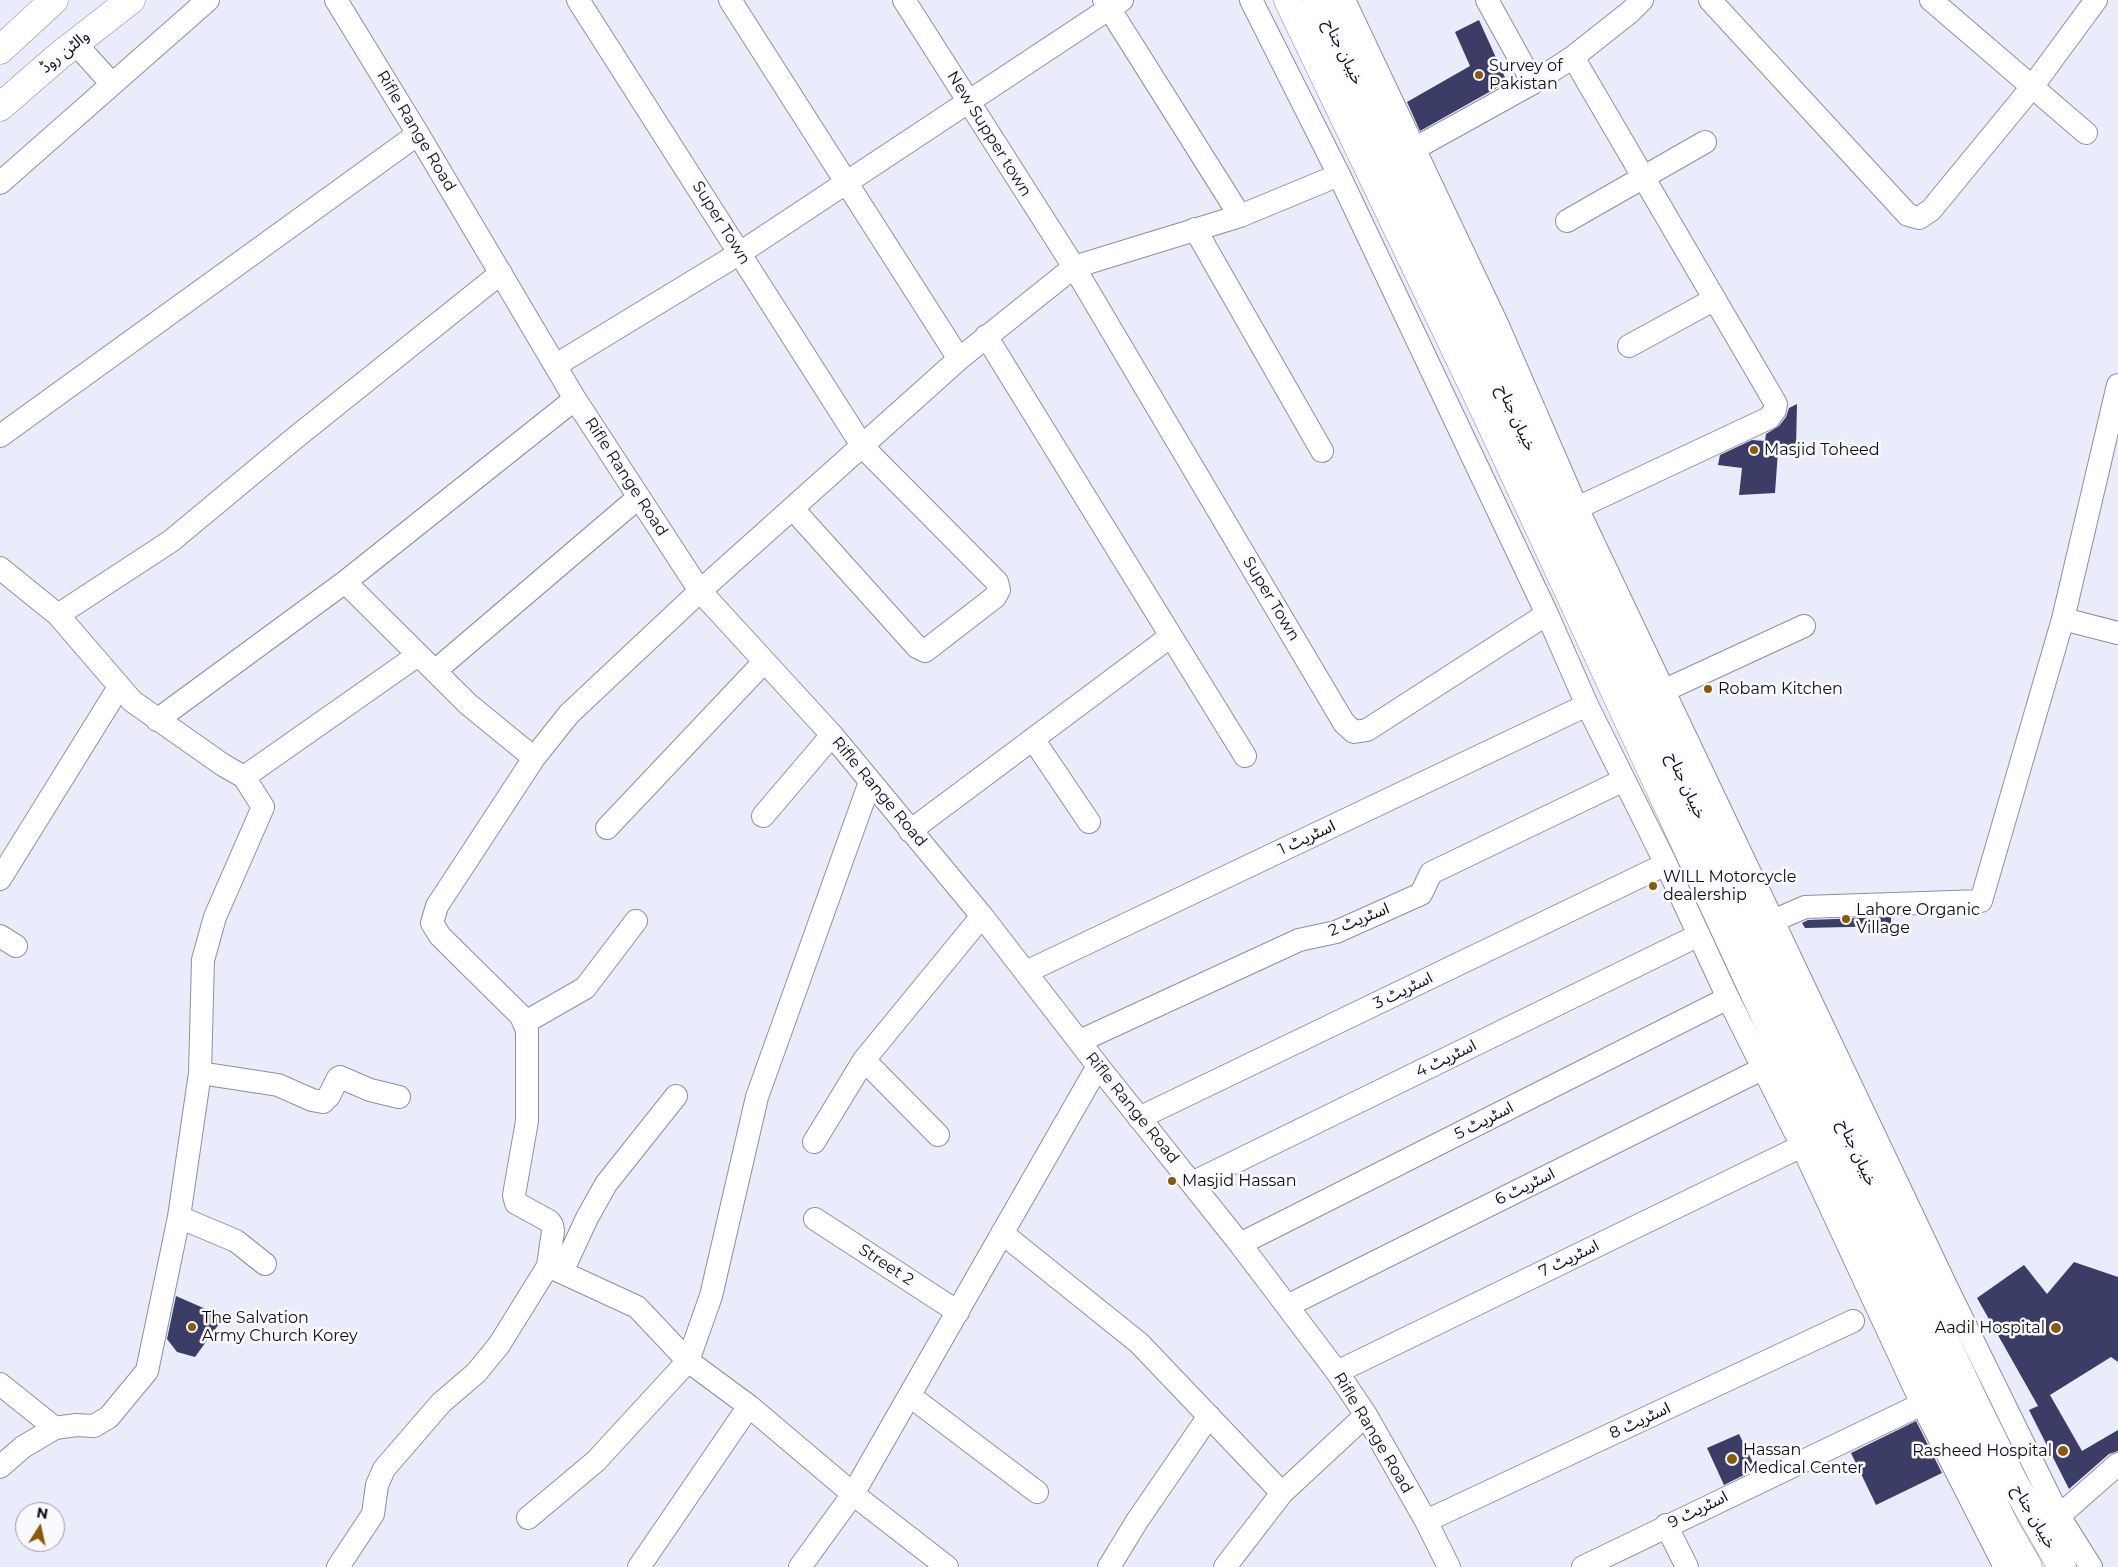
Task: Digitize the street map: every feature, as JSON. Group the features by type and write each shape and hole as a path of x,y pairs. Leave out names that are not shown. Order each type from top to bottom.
{"main road":[{"path":"0,50 54,0"},
{"name":"والٹن روڈ","path":"0,107 75,43 131,0"},
{"name":"خیبان جناح","path":"1288,0 1494,431 1944,1402 2005,1528 2028,1567"},
{"name":"خیبان جناح","path":"1318,0 1565,522 1787,1004 1974,1402 2014,1483 2062,1567"}],"street":[{"path":"0,183 208,0"},
{"name":"Rifle Range Road","path":"336,0 556,365 574,399 700,592 832,735 982,916 1098,1066 1240,1244 1337,1372 1366,1416 1426,1521 1449,1567"},
{"name":"Super Town","path":"578,0 863,447 997,582 999,590 995,597 925,651 917,647 793,509"},
{"path":"730,0 959,359"},
{"name":"New Supper town","path":"904,0 1074,267"},
{"path":"1251,0 1339,175 1547,614 1587,705 1666,864 1728,998 1802,1146 1996,1564"},
{"path":"1344,0 1499,328 1577,508 1951,1297 2060,1516 2091,1567"},
{"path":"1487,0 1533,82"},
{"path":"1710,0 1908,215 1919,218 1931,210 2032,87 2096,0"},
{"path":"1931,0 2086,132"},
{"path":"556,365 740,253 847,183 1112,3 1240,216"},
{"path":"1414,149 1533,82 1573,57 1632,4"},
{"path":"75,43 112,84"},
{"path":"1573,57 1776,404 1775,410 1769,418 1577,508"},
{"path":"0,436 418,134"},
{"path":"1567,221 1705,142"},
{"path":"555,1269 552,1225 516,1203 514,1195 527,1121 528,1030 521,1016 440,936 432,923 437,906 534,758 570,714 700,592 959,359 1074,267 1240,216 1339,175"},
{"path":"1195,230 1322,451"},
{"name":"Super Town","path":"1074,267 1344,723 1354,732 1367,730 1547,614"},
{"path":"58,615 171,540 501,273"},
{"path":"1630,346 1714,299"},
{"path":"986,336 1245,756"},
{"path":"1773,921 1805,907 1982,901 2063,619 2118,386"},
{"path":"157,720 345,582 574,399"},
{"path":"435,671 639,497"},
{"path":"0,568 58,615 132,701 157,720 244,777 263,807 215,917 203,960 200,1072 179,1217 147,1371 109,1417 94,1426 76,1425 54,1428 22,1447 0,1467"},
{"path":"345,582 468,704 534,758"},
{"path":"2063,619 2118,633"},
{"path":"1663,691 1804,626"},
{"path":"910,831 1171,636"},
{"path":"244,777 418,654"},
{"path":"607,828 764,662"},
{"path":"0,879 8,847 119,687"},
{"name":"اسٹریٹ 1","path":"1026,972 1587,705"},
{"path":"763,816 832,735"},
{"path":"1033,739 1089,822"},
{"name":"اسٹریٹ 2","path":"1080,1041 1300,940 1336,932 1421,894 1431,873 1624,780"},
{"path":"528,1518 596,1461 688,1361 711,1296 757,1097 870,782"},
{"name":"اسٹریٹ 3","path":"1139,1118 1666,864"},
{"path":"814,1142 864,1060 982,916"},
{"path":"524,1023 585,988 636,921"},
{"name":"اسٹریٹ 4","path":"1192,1183 1699,935"},
{"name":"اسٹریٹ 5","path":"1240,1244 1728,998"},
{"path":"864,1060 938,1135"},
{"path":"800,1567 853,1494 1098,1066"},
{"name":"اسٹریٹ 6","path":"1287,1306 1764,1068"},
{"path":"200,1072 278,1085 312,1100 323,1102 329,1096 338,1078 370,1090 399,1097"},
{"path":"338,1567 372,1514 377,1484 384,1468 442,1402 476,1374 499,1345 555,1269 606,1184 676,1096"},
{"name":"اسٹریٹ 7","path":"1337,1372 1802,1146"},
{"path":"179,1217 236,1241 265,1264"},
{"name":"Street 2","path":"815,1219 958,1312"},
{"path":"1002,1233 1139,1344 1282,1493"},
{"path":"555,1269 637,1307 688,1361 749,1406 853,1494 948,1567"},
{"name":"اسٹریٹ 8","path":"1426,1521 1853,1321"},
{"path":"0,1384 54,1428"},
{"path":"910,1396 1037,1492"},
{"name":"اسٹریٹ 9","path":"1583,1567 1666,1525 1922,1404"},
{"path":"639,1567 749,1406"},
{"path":"1108,1567 1136,1521 1208,1416"},
{"path":"1225,1567 1282,1493 1366,1416"},
{"path":"2060,1516 2118,1464"},
{"path":"1666,1525 1687,1567"}],"building":[{"name":"Survey of Pakistan","path":"1479,20 1507,82 1420,131 1407,102 1470,66 1455,32"},
{"name":"Masjid Toheed","path":"1797,404 1796,449 1778,451 1775,493 1739,495 1742,468 1718,465 1720,455 1752,440 1765,441 1766,434 1779,426 1786,417 1789,408"},
{"path":"1891,917 1891,926 1805,928 1802,923 1808,920"},
{"name":"Aadil Hospital","path":"2074,1262 2118,1277 2118,1362 2111,1357 2050,1395 2082,1451 2118,1430 2118,1451 2109,1454 2069,1489 2029,1410 2038,1406 1977,1298 2024,1265 2047,1294"},
{"name":"The Salvation Army Church Korey","path":"176,1296 224,1317 195,1357 177,1352 167,1339"},
{"path":"1916,1421 1942,1473 1876,1505 1851,1453"},
{"name":"Hassan Medical Center","path":"1739,1434 1756,1469 1724,1485 1707,1448"}],"place":[{"name":"Survey of Pakistan","path":"1479,75"},
{"name":"Masjid Toheed","path":"1754,450"},
{"name":"Robam Kitchen","path":"1708,689"},
{"name":"WILL Motorcycle dealership","path":"1653,886"},
{"name":"Lahore Organic Village","path":"1846,919"},
{"name":"Masjid Hassan","path":"1172,1181"},
{"name":"The Salvation Army Church Korey","path":"192,1327"},
{"name":"Aadil Hospital","path":"2056,1328"},
{"name":"Rasheed Hospital","path":"2063,1451"},
{"name":"Hassan Medical Center","path":"1732,1459"}]}
